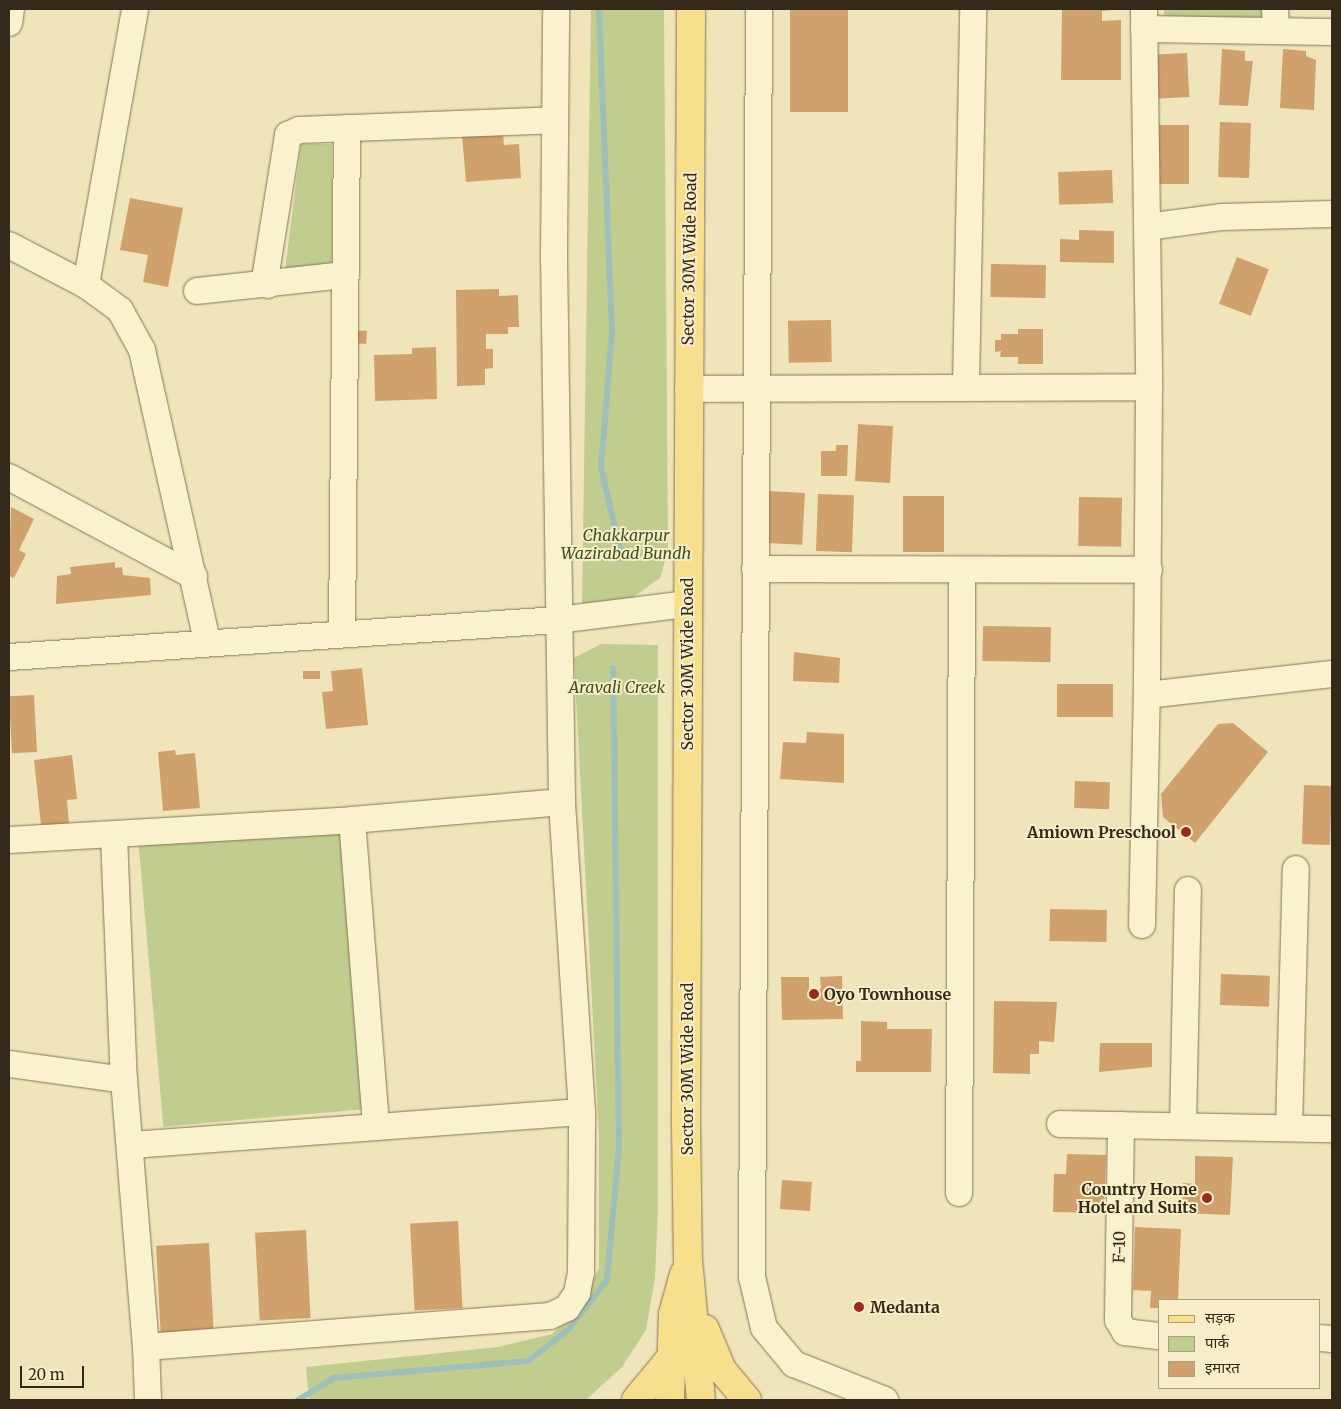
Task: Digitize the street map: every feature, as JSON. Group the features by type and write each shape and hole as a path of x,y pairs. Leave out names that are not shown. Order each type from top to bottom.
{"main road":[{"name":"Sector 30M Wide Road","path":"688,1260 687,604 692,9"},
{"path":"670,1400 669,1360 673,1314 688,1260"},
{"path":"688,1260 702,1400"},
{"path":"688,1260 701,1318 722,1370 746,1400"},
{"path":"636,1400 669,1360"}],"street":[{"path":"9,23 11,9"},
{"path":"86,285 135,9"},
{"path":"146,1347 550,1316 567,1308 577,1293 581,1272 582,1112 562,802 558,620 556,9"},
{"path":"759,9 752,1277 764,1328 794,1364 885,1400"},
{"path":"966,386 973,9"},
{"path":"1142,925 1149,570 1149,387 1144,19 1276,20 1332,32"},
{"path":"268,284 266,269 288,135 347,128 555,120"},
{"path":"342,632 347,128"},
{"path":"1147,227 1222,217 1332,214"},
{"path":"9,245 86,285 120,310 142,350 194,576 207,642"},
{"path":"197,291 345,275"},
{"path":"688,388 758,385 1149,387"},
{"path":"9,477 194,576"},
{"path":"755,569 1149,570"},
{"path":"959,1193 962,571"},
{"path":"9,657 342,632 558,620 687,604"},
{"path":"1147,695 1332,674"},
{"path":"9,840 114,836 352,820 562,802"},
{"path":"352,820 376,1125"},
{"path":"114,836 124,1080 146,1347 148,1400"},
{"path":"1289,1128 1296,869"},
{"path":"1183,1126 1188,890"},
{"path":"9,1064 124,1080"},
{"path":"130,1145 376,1125 582,1112"},
{"path":"1060,1124 1332,1129"},
{"name":"F-10","path":"1121,1125 1118,1320 1125,1332 1158,1336"}],"green space":[{"name":"Chakkarpur Wazirabad Bundh","path":"591,9 664,9 668,551 660,578 628,601 582,603"},
{"path":"1164,9 1271,9 1271,22 1164,22"},
{"path":"301,144 332,144 332,263 285,271"},
{"name":"Aravali Creek","path":"601,644 658,645 658,1208 655,1278 646,1330 622,1367 586,1400 309,1400 306,1367 498,1347 552,1334 580,1307 599,1268 599,1136 574,658"},
{"path":"342,828 367,1109 163,1127 139,846"}],"building":[{"path":"790,9 848,9 848,112 790,112"},
{"path":"1062,9 1121,9 1102,11 1102,21 1121,20 1121,80 1061,80"},
{"path":"1222,49 1245,51 1245,61 1253,61 1248,106 1219,105"},
{"path":"1283,49 1306,51 1306,56 1316,60 1314,110 1280,108"},
{"path":"1187,53 1189,97 1158,99 1156,55"},
{"path":"1220,122 1251,123 1249,178 1218,177"},
{"path":"1158,125 1189,125 1189,184 1158,184"},
{"path":"503,132 504,145 519,144 521,178 466,182 462,135"},
{"path":"1112,170 1113,203 1059,205 1058,172"},
{"path":"130,198 183,208 168,287 143,282 148,255 120,250"},
{"path":"1079,230 1114,231 1114,263 1060,262 1060,239 1079,240"},
{"path":"1237,257 1269,269 1251,316 1219,304"},
{"path":"991,264 1046,265 1045,298 990,297"},
{"path":"499,289 499,296 518,295 519,327 508,327 508,334 486,334 486,349 493,349 493,368 485,369 485,385 457,386 456,290"},
{"path":"831,320 832,362 789,363 788,321"},
{"path":"1018,329 1043,329 1043,364 1018,364 1018,357 1000,357 1001,351 995,352 995,340 1001,340 1001,334 1018,334"},
{"path":"353,330 367,331 366,344 352,343"},
{"path":"436,347 437,399 375,401 374,355 412,354 412,348"},
{"path":"858,424 893,426 890,483 855,481"},
{"path":"836,445 848,445 847,476 821,476 821,451 836,451"},
{"path":"769,491 805,493 802,545 766,543"},
{"path":"818,494 854,495 852,552 816,551"},
{"path":"903,496 944,496 944,552 903,552"},
{"path":"1079,497 1122,498 1121,547 1078,546"},
{"path":"11,507 34,519 19,550 26,554 14,578 9,576"},
{"path":"115,562 115,568 122,567 123,575 150,578 151,595 56,604 57,576 71,574 70,567"},
{"path":"983,626 1051,627 1050,662 982,661"},
{"path":"794,652 840,658 839,683 793,681"},
{"path":"362,668 368,725 326,729 322,692 333,691 331,671"},
{"path":"303,671 320,671 320,679 303,679"},
{"path":"1057,684 1113,684 1113,717 1057,717"},
{"path":"34,695 37,752 12,753 9,696"},
{"path":"1233,723 1268,752 1195,843 1163,817 1161,794 1218,724"},
{"path":"807,732 844,734 844,783 780,779 783,742 806,743"},
{"path":"175,750 176,755 195,753 200,808 163,811 158,752"},
{"path":"72,755 77,799 67,800 69,826 41,825 34,760"},
{"path":"1075,781 1110,782 1109,809 1074,808"},
{"path":"1304,785 1332,786 1330,845 1302,844"},
{"path":"1050,909 1107,910 1106,942 1049,941"},
{"path":"1221,974 1270,976 1269,1007 1220,1005"},
{"path":"842,976 843,1019 782,1020 781,977 809,977 809,989 821,989 820,977"},
{"path":"994,1001 1057,1002 1054,1042 1039,1041 1039,1054 1030,1054 1030,1074 993,1073"},
{"path":"861,1021 887,1022 887,1029 932,1029 931,1072 856,1072 856,1061 861,1061"},
{"path":"1100,1043 1152,1043 1152,1067 1099,1072"},
{"path":"1067,1154 1106,1155 1104,1213 1053,1212 1054,1174 1066,1174"},
{"name":"Country Home Hotel and Suits","path":"1195,1156 1233,1157 1230,1215 1182,1213 1183,1183 1195,1184"},
{"path":"782,1180 812,1182 810,1211 780,1209"},
{"path":"458,1221 463,1308 415,1310 410,1224"},
{"path":"1135,1227 1181,1229 1178,1299 1158,1299 1158,1308 1150,1308 1151,1291 1133,1290"},
{"path":"306,1230 311,1318 260,1321 255,1233"},
{"path":"209,1243 214,1332 161,1335 156,1246"}],"waterway":[{"path":"599,9 612,331 601,467 622,559"},
{"path":"298,1400 334,1378 528,1361 568,1330 607,1280 619,1148 613,668"}],"place":[{"name":"Amiown Preschool","path":"1186,832"},
{"name":"Oyo Townhouse","path":"814,994"},
{"name":"Country Home Hotel and Suits","path":"1207,1198"},
{"name":"Medanta","path":"859,1307"}]}
